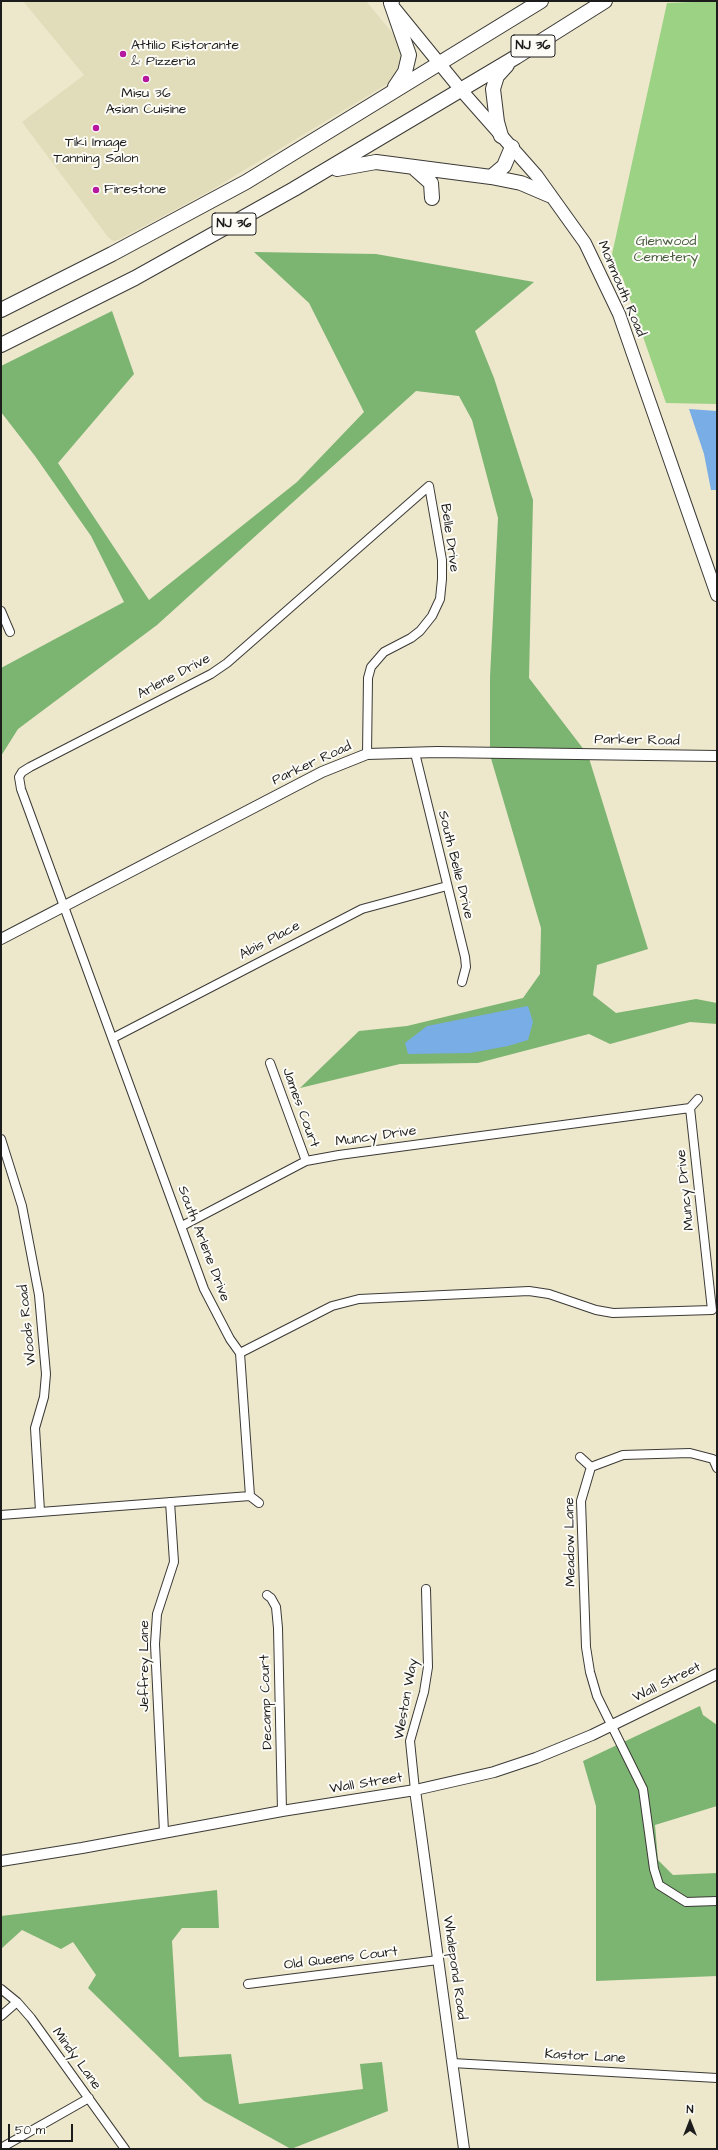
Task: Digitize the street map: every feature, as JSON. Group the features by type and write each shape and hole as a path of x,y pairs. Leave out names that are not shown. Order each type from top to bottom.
{"highway":[{"name":"NJ 36","path":"1,310 112,254 246,182 541,1"},
{"name":"NJ 36","path":"1,345 154,268 326,171 516,57 604,1"},
{"path":"390,2 409,55 405,72 391,92"},
{"path":"501,136 495,113 493,89 497,76 516,57"},
{"path":"491,177 504,166 512,147"},
{"path":"326,171 376,162 491,177 521,183 549,195"},
{"path":"411,166 432,183 432,198"}],"main road":[{"name":"Monmouth Road","path":"390,2 439,64 537,176 549,195 570,219 585,243 619,314 717,595"}],"street":[{"name":"Belle Drive","path":"367,754 368,678 371,667 384,652 412,638 420,631 432,616 440,599 442,560 428,486"},
{"name":"Arlene Drive","path":"65,906 21,789 19,780 22,772 211,674 227,663 428,486"},
{"path":"1,611 10,632"},
{"name":"Parker Road","path":"1,939 322,772 367,754 415,753 717,756"},
{"name":"South Belle Drive","path":"415,753 465,957 466,967 462,982"},
{"name":"Abis Place","path":"113,1038 353,912 447,886"},
{"name":"South Arlene Drive","path":"65,906 204,1289 230,1339 240,1353"},
{"name":"James Court","path":"270,1063 306,1161"},
{"path":"690,1108 698,1099"},
{"name":"Muncy Drive","path":"182,1226 306,1161 339,1155 690,1108 715,1312 613,1313 596,1310 549,1294 529,1291 360,1299 332,1306 240,1353"},
{"name":"Woods Road","path":"1,1139 22,1206 38,1295 46,1374 44,1397 36,1421 35,1434 40,1511"},
{"path":"240,1353 250,1496"},
{"path":"580,1457 591,1467 614,1457 631,1454 681,1452 715,1457 717,1468"},
{"name":"Meadow Lane","path":"591,1467 581,1501 586,1647 593,1683 611,1725 643,1789 654,1869 659,1885 686,1902 717,1901"},
{"path":"1,1515 250,1496 259,1503"},
{"name":"Jeffrey Lane","path":"164,1832 155,1644 157,1614 174,1562 170,1502"},
{"name":"Weston Way","path":"415,1790 410,1741 424,1692 428,1667 426,1589"},
{"name":"Decamp Court","path":"267,1595 274,1602 276,1607 278,1628 282,1811"},
{"name":"Wall Street","path":"1,1861 82,1848 282,1811 415,1790 515,1766 585,1738 717,1674"},
{"name":"Whalepond Road","path":"415,1790 464,2149"},
{"name":"Old Queens Court","path":"248,1984 438,1960"},
{"name":"Mindy Lane","path":"1,1989 17,2002 31,2018 125,2149"},
{"path":"1,2016 17,2002"},
{"name":"Kastor Lane","path":"452,2062 717,2078"},
{"path":"1,2148 89,2098"}],"shaded area":[{"path":"23,1 366,1 403,46 404,67 389,83 208,192 118,240 113,241 108,237 22,122 84,75"}],"green space":[{"name":"Glenwood Cemetery","path":"717,1 717,404 666,403 622,276 609,268 667,3"},
{"path":"254,252 376,254 534,282 475,331 494,378 533,500 529,678 588,755 648,949 597,965 593,995 616,1013 696,999 717,1003 717,1024 690,1022 610,1044 589,1034 478,1063 400,1064 300,1088 359,1031 407,1026 523,998 540,974 541,928 490,755 490,677 498,518 472,420 459,396 416,391 157,625 18,729 1,756 1,668 124,602 91,536 35,456 1,412 1,366 112,311 134,374 58,463 149,600 297,482 364,412 309,303"},
{"path":"700,1706 703,1715 717,1725 717,1806 655,1825 658,1860 673,1875 717,1873 717,1976 596,1981 596,1806 583,1761"},
{"path":"217,1890 219,1928 182,1928 172,1941 179,2057 231,2054 239,2104 363,2089 360,2064 382,2062 388,2111 291,2149 204,2101 88,1988 96,1975 73,1942 61,1949 22,1930 1,1949 1,1916"}],"water":[{"path":"689,409 717,411 717,490 711,490 704,454"},
{"path":"528,1006 533,1022 528,1040 508,1046 470,1053 408,1054 405,1043 427,1026"}],"place":[{"name":"Attilio Ristorante & Pizzeria","path":"123,54"},
{"name":"Misu 36 Asian Cuisine","path":"146,79"},
{"name":"Tiki Image Tanning Salon","path":"96,128"},
{"name":"Firestone","path":"96,190"}]}
